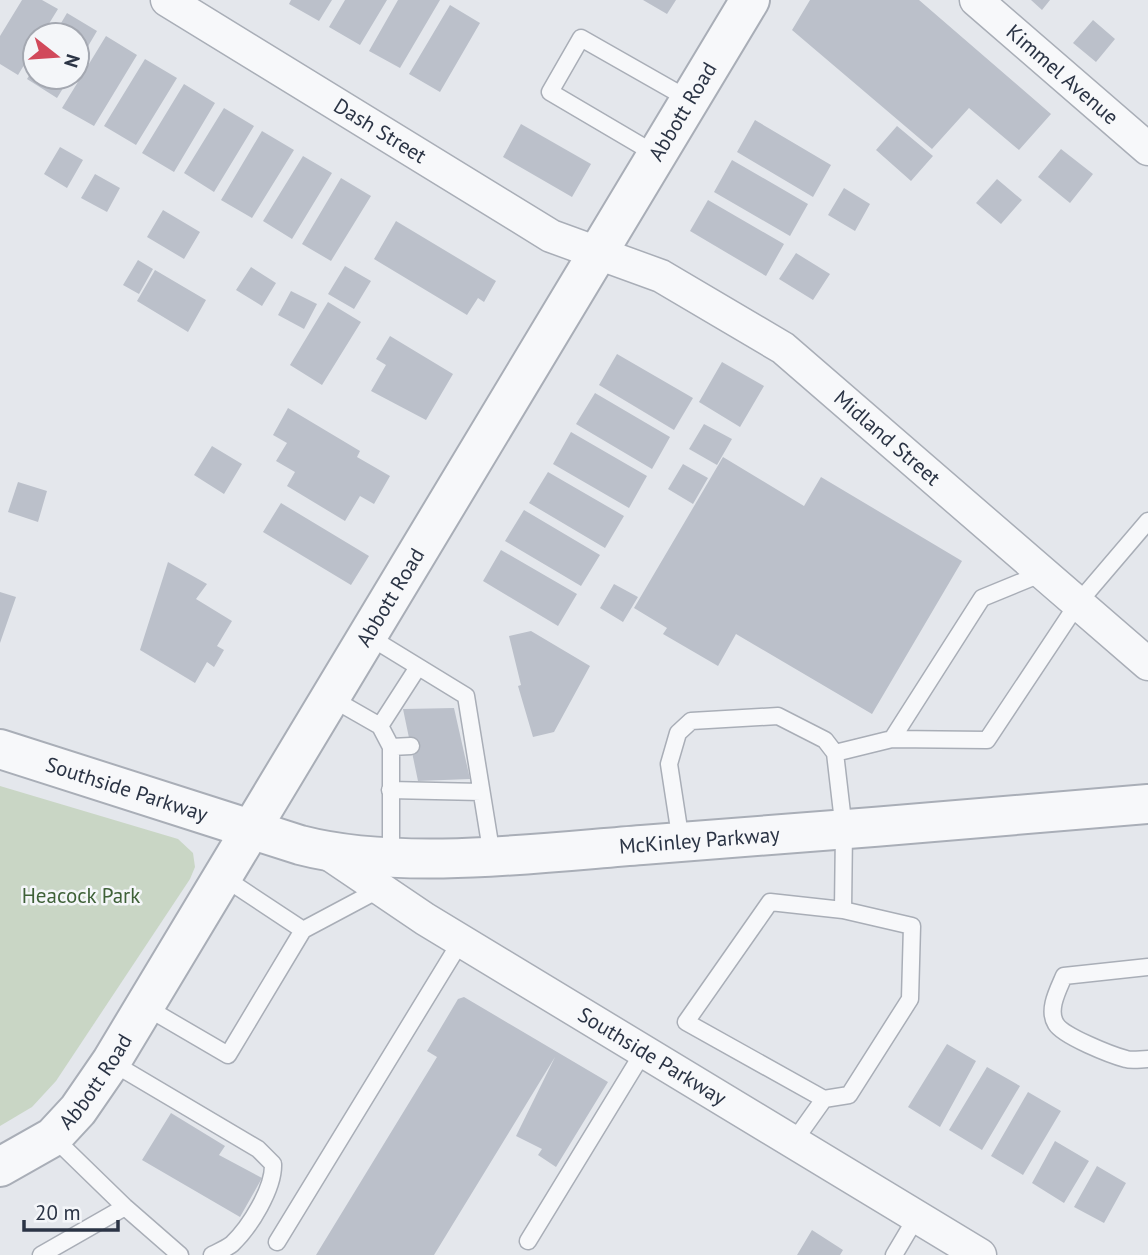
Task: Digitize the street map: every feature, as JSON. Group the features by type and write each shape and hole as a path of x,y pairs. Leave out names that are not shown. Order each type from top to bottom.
{"street":[{"name":"Dash Street","path":"167,0 551,236 598,253"},
{"name":"Abbott Road","path":"0,1167 53,1137 78,1110 111,1062 750,0"},
{"name":"Kimmel Avenue","path":"976,0 1148,149"},
{"name":"Midland Street","path":"598,253 661,276 783,348 1148,664"},
{"name":"Southside Parkway","path":"0,749 252,830"},
{"name":"McKinley Parkway","path":"252,830 386,872 492,856 1148,804"},
{"name":"Southside Parkway","path":"386,872 461,941 792,1144 980,1255"}],"lane":[{"path":"657,155 550,92 581,38 690,100"},
{"path":"835,753 892,739 987,740 1078,603 1148,521"},
{"path":"892,739 982,598 1043,573"},
{"path":"368,636 466,696 467,741 481,792 492,856"},
{"path":"380,726 418,667"},
{"path":"145,1006 228,1055 303,930 386,872 391,747 380,726 331,698"},
{"path":"681,842 669,764 678,733 691,721 778,716 825,740 835,753 844,830 843,910"},
{"path":"391,747 411,746"},
{"path":"390,790 481,792"},
{"path":"223,877 303,930"},
{"path":"771,902 843,910 912,926 910,999 849,1095 824,1099 686,1021 771,902"},
{"path":"277,1242 461,941"},
{"path":"1148,967 1064,976 1056,994 1053,1012 1055,1024 1064,1033 1128,1060 1148,1059"},
{"path":"528,1241 643,1051"},
{"path":"111,1062 258,1149 273,1164 274,1177 266,1196 232,1244 212,1255"},
{"path":"792,1144 824,1099"},
{"path":"53,1137 125,1207 180,1255"},
{"path":"41,1255 125,1207"},
{"path":"894,1255 916,1218"}],"green space":[{"name":"Heacock Park","path":"0,786 178,839 193,853 195,867 190,879 56,1081 32,1107 0,1126"}],"building":[{"path":"22,0 42,0 58,9 51,21 21,21 21,70 18,75 0,64 0,36"},
{"path":"291,0 332,0 319,21 289,4"},
{"path":"345,0 387,0 360,45 329,27"},
{"path":"398,0 440,0 400,68 369,51"},
{"path":"643,0 676,0 667,14"},
{"path":"810,0 919,0 1051,114 1019,150 969,108 932,149 792,30"},
{"path":"1031,0 1050,0 1042,10"},
{"path":"450,5 480,23 440,92 409,74"},
{"path":"67,13 80,21 62,21"},
{"path":"1093,20 1115,39 1096,62 1073,43"},
{"path":"91,27 97,31 91,41"},
{"path":"106,36 137,55 94,126 62,108 72,91 91,91 91,61"},
{"path":"145,59 177,78 136,145 104,126"},
{"path":"184,84 215,103 174,172 142,153"},
{"path":"46,91 61,91 57,98"},
{"path":"224,108 254,126 214,192 184,173"},
{"path":"755,120 831,165 813,197 737,152"},
{"path":"521,124 591,164 572,197 503,157"},
{"path":"897,126 933,156 911,181 876,150"},
{"path":"262,131 294,150 252,218 221,200"},
{"path":"60,147 83,160 67,188 44,174"},
{"path":"1061,149 1093,174 1070,203 1038,177"},
{"path":"303,156 332,173 292,239 263,221"},
{"path":"732,160 808,204 790,236 714,192"},
{"path":"95,174 120,188 107,212 81,198"},
{"path":"341,178 371,196 331,261 302,244"},
{"path":"997,179 1022,200 1001,224 976,203"},
{"path":"844,188 870,204 855,231 828,215"},
{"path":"708,200 784,244 766,276 690,231"},
{"path":"163,210 200,232 184,259 147,237"},
{"path":"396,221 496,281 484,302 478,298 467,315 374,259"},
{"path":"796,253 830,274 813,300 779,279"},
{"path":"138,260 153,269 139,294 123,285"},
{"path":"345,266 371,281 354,309 328,294"},
{"path":"251,267 276,283 262,306 236,290"},
{"path":"155,270 206,300 188,332 137,301"},
{"path":"291,291 317,304 304,329 278,315"},
{"path":"328,302 361,322 322,385 290,365"},
{"path":"390,336 453,374 426,420 371,391 386,365 376,359"},
{"path":"617,354 693,398 674,430 599,385"},
{"path":"722,362 764,386 740,427 699,402"},
{"path":"595,393 670,437 652,469 576,424"},
{"path":"288,408 360,451 357,457 390,476 374,504 360,496 345,521 287,486 295,472 276,461 287,443 273,435"},
{"path":"704,424 732,439 717,465 689,449"},
{"path":"571,432 647,476 629,508 553,464"},
{"path":"212,446 242,464 224,494 194,475"},
{"path":"723,457 804,506 821,477 962,561 872,714 736,634 718,666 663,634 667,628 634,608"},
{"path":"683,464 708,478 693,504 668,489"},
{"path":"548,472 624,516 605,548 529,503"},
{"path":"18,482 47,491 38,522 8,512"},
{"path":"281,503 369,556 351,585 263,532"},
{"path":"524,510 600,555 581,586 505,541"},
{"path":"501,550 577,594 558,626 483,581"},
{"path":"168,562 207,584 196,599 232,621 217,646 224,650 214,667 207,662 195,683 140,650"},
{"path":"614,584 638,597 623,622 600,608"},
{"path":"0,592 16,597 0,643"},
{"path":"531,631 590,666 554,732 533,737 518,686 521,685 509,636"},
{"path":"454,708 470,779 418,781 403,709"},
{"path":"464,997 608,1082 556,1167 538,1155 542,1149 516,1136 555,1057 434,1255 316,1255 437,1057 427,1051 458,999"},
{"path":"947,1044 976,1061 940,1127 908,1107"},
{"path":"987,1067 1020,1086 982,1150 949,1130"},
{"path":"1028,1092 1061,1111 1023,1175 991,1156"},
{"path":"171,1113 225,1146 219,1155 262,1178 240,1217 142,1160"},
{"path":"1055,1141 1089,1161 1064,1203 1032,1183"},
{"path":"1097,1166 1126,1183 1104,1223 1074,1207"},
{"path":"812,1230 843,1250 840,1255 797,1255"}]}
